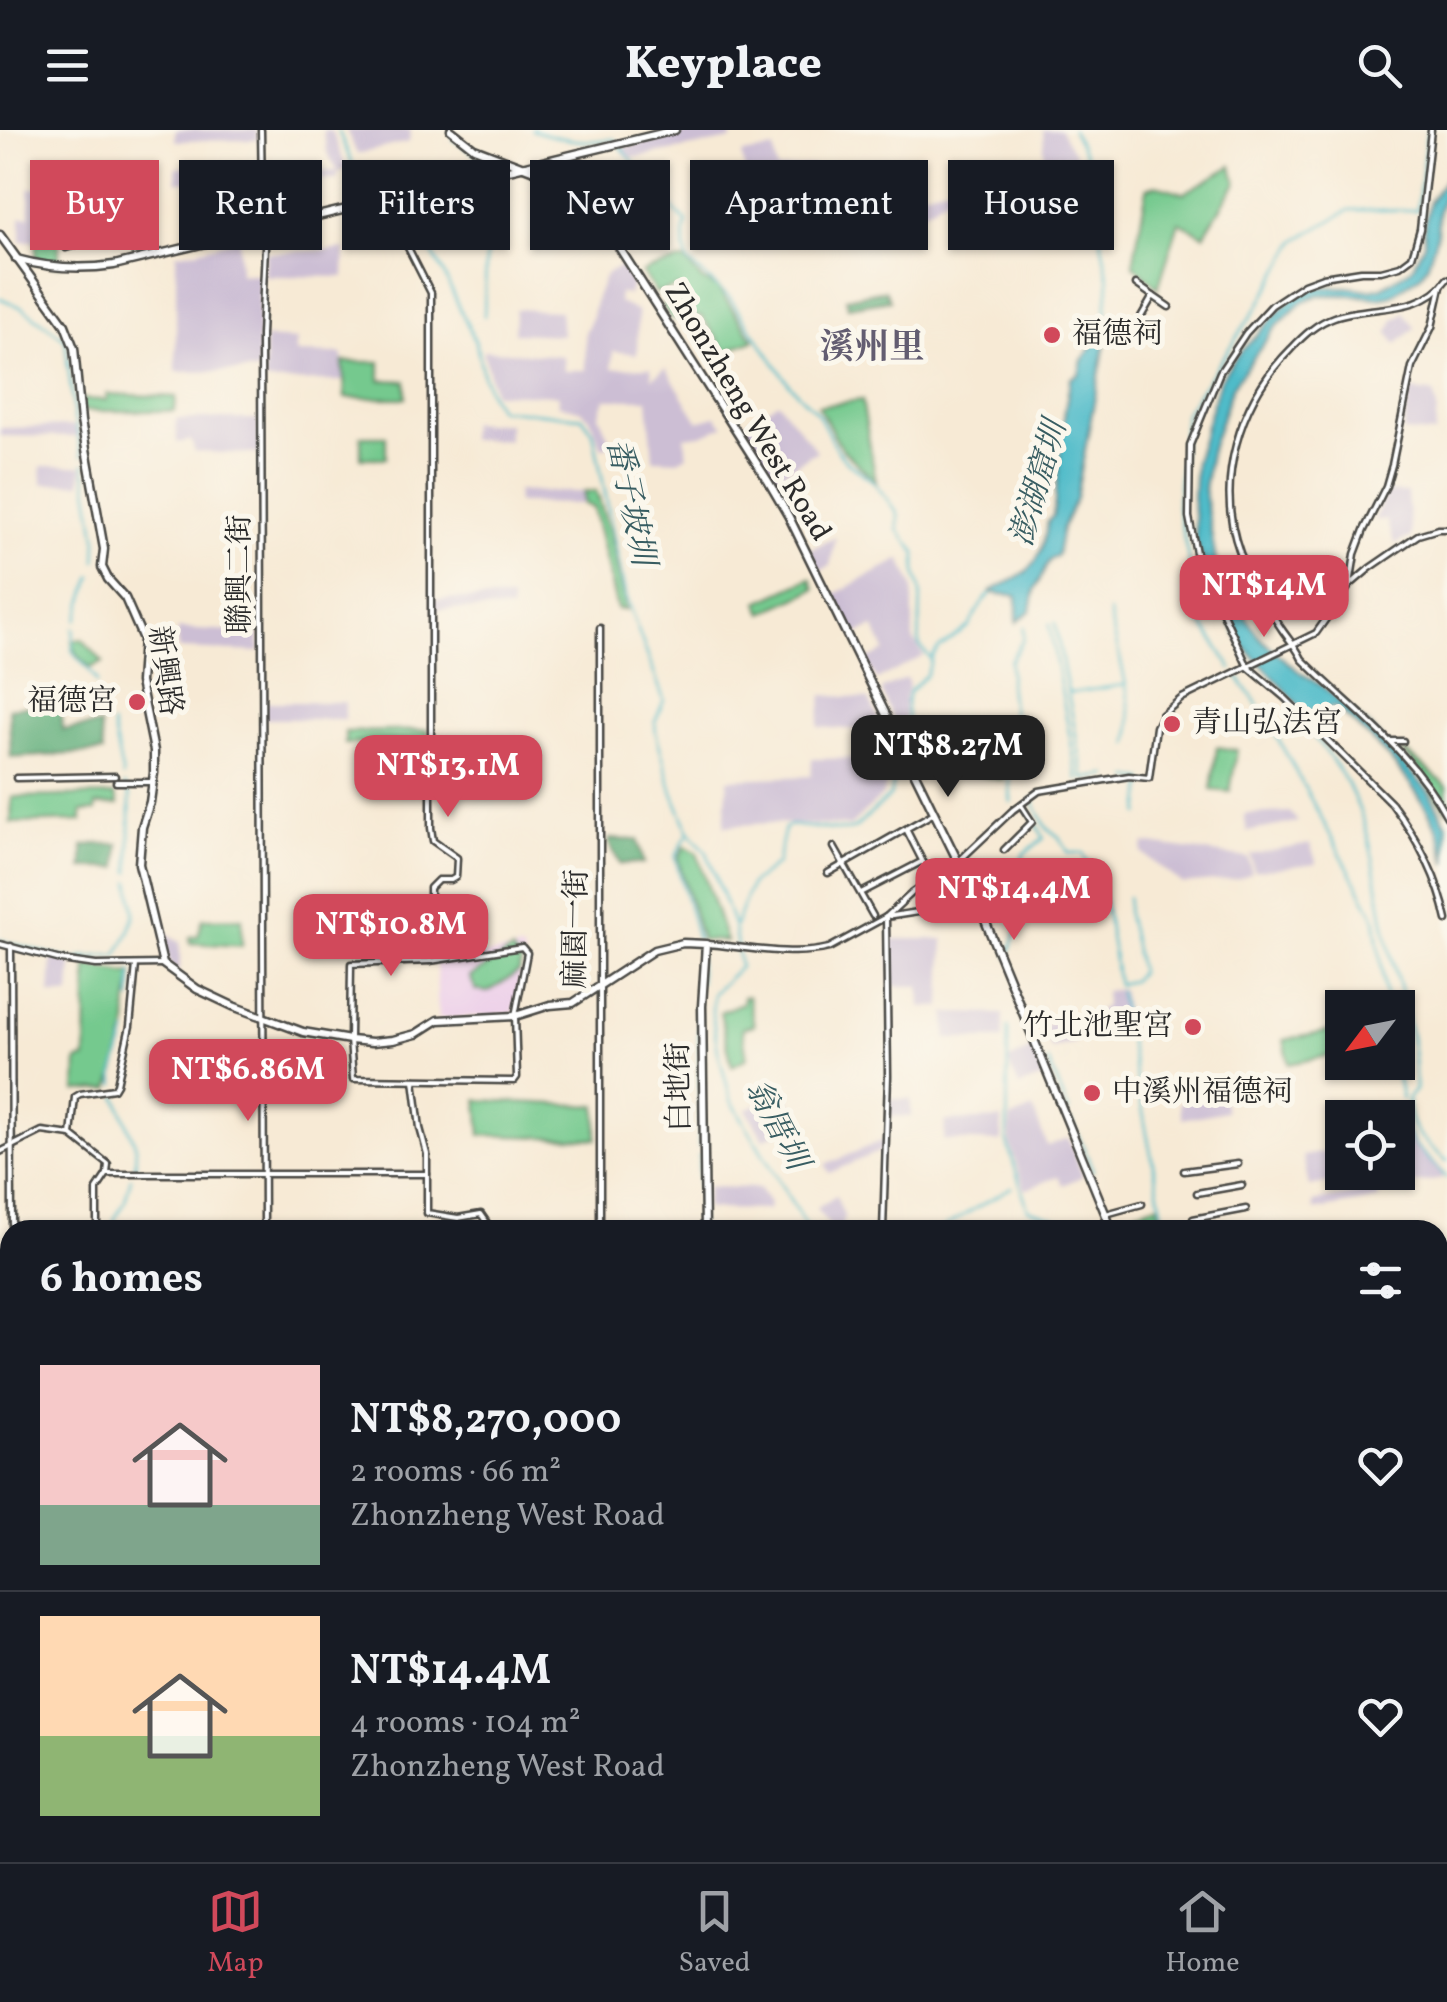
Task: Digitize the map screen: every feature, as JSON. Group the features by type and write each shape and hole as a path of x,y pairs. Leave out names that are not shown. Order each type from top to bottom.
{"street":[{"name":"聯興二街","path":"262,130 262,160"},
{"name":"Zhonzheng West Road","path":"450,130 474,148 562,182 600,214 790,516 934,813"},
{"path":"510,170 675,130"},
{"path":"1431,130 1418,244 1412,257 1400,266 1381,271 1323,277 1304,284 1272,305 1246,333 1220,372 1190,445 1189,517 1196,558 1248,667 1358,768 1399,813 1429,862 1447,920"},
{"name":"新興路","path":"0,235 65,325 74,348 81,421 103,538 102,568 126,598 143,640 140,682 154,752 154,782 142,826 139,864 162,964"},
{"path":"16,260 63,268 92,268 179,249"},
{"name":"聯興二街","path":"264,1220 261,335 266,250"},
{"path":"409,250 431,293 431,836 457,858 456,877 438,880 430,888 430,962"},
{"path":"1447,279 1441,287 1407,306 1337,316 1316,326 1269,374 1240,428 1231,472 1238,548 1262,598 1302,659 1391,741 1434,792 1447,818"},
{"path":"1136,284 1170,307"},
{"path":"1350,585 1364,530 1386,486 1412,366 1432,327 1441,287"},
{"path":"1131,334 1153,296"},
{"path":"0,944 96,965 162,964 198,989 233,1006 304,1032 350,1040 392,1040 416,1034 438,1020 515,1016 580,1000 654,950 683,943 818,951 829,948 886,918 1039,791 1130,776 1149,778 1156,727 1162,715 1182,698 1316,633 1350,585 1391,552 1418,535 1447,529"},
{"name":"麻園一街","path":"600,628 600,1220"},
{"path":"1391,741 1403,741"},
{"path":"16,778 154,782"},
{"path":"1004,850 1032,822 1021,805"},
{"path":"828,873 934,813 975,896 1108,1220"},
{"path":"906,830 930,876"},
{"path":"834,848 873,916"},
{"path":"860,893 921,862"},
{"path":"886,918 944,908 975,896"},
{"path":"884,1220 886,918"},
{"name":"白地街","path":"704,1220 702,1006 706,944"},
{"path":"11,946 12,1220"},
{"path":"522,947 527,952 515,1016 514,1081 353,1080 352,964 430,962 522,947"},
{"path":"71,1135 75,1096 114,1089 117,1084 130,1026 136,965"},
{"path":"414,1080 427,1154 426,1213 458,1218 481,1214 485,1220"},
{"path":"0,1152 42,1131 71,1135 108,1164 107,1174 97,1189 98,1220"},
{"path":"1184,1171 1238,1164"},
{"path":"107,1174 427,1174"},
{"path":"1197,1194 1242,1185"},
{"path":"1106,1214 1142,1204"},
{"path":"1193,1219 1246,1210"}],"shaded area":[{"path":"175,130 257,130 257,140 175,141"},
{"path":"323,130 333,134 343,160 337,180 322,180 322,171 337,171 327,152"},
{"path":"346,130 411,130 409,142 357,154"},
{"path":"700,130 731,130 732,140 632,158 625,156 621,148"},
{"path":"1043,130 1060,130 1078,160 1044,160"},
{"path":"774,149 776,160 743,160 742,154"},
{"path":"948,186 948,195 928,209 928,191"},
{"path":"30,216 30,241 21,241 21,217"},
{"path":"239,250 240,274 259,274 258,371 176,372 176,253"},
{"path":"345,250 344,277 265,276 266,253"},
{"path":"623,265 633,279 629,295 619,293 618,302 638,312 637,354 613,351 612,368 651,367 652,378 666,368 698,421 716,416 724,426 685,437 687,455 678,460 653,459 648,399 605,399 599,415 611,443 602,448 590,418 579,409 558,405 558,395 494,393 483,350 563,356 564,370 586,370 585,332 596,297 605,275"},
{"path":"515,309 560,311 562,335 514,333"},
{"path":"1404,312 1415,328 1397,344 1388,333 1394,320"},
{"path":"265,338 297,340 295,353 343,354 343,381 265,382"},
{"path":"1410,391 1433,393 1437,408 1435,434 1403,432"},
{"path":"778,402 817,451 774,478 741,425"},
{"path":"176,419 258,419 259,454 195,452 191,440 177,443"},
{"path":"470,423 508,423 508,440 469,439"},
{"path":"73,426 78,437 0,436 0,428"},
{"path":"41,466 82,466 81,483 42,484"},
{"path":"517,491 584,492 584,504 516,503"},
{"path":"1386,492 1407,493 1411,537 1395,544 1386,520 1374,520"},
{"path":"836,537 830,566 819,571 809,550"},
{"path":"901,559 913,587 913,639 924,656 877,680 866,660 885,651 874,627 854,635 833,595"},
{"path":"432,599 511,599 511,610 432,609"},
{"path":"178,629 258,633 260,652 178,649"},
{"path":"906,678 909,684 904,701 905,724 896,727 881,690"},
{"path":"823,695 869,699 885,732 818,727"},
{"path":"264,702 345,702 345,719 264,719"},
{"path":"869,758 869,775 889,777 882,796 850,826 724,826 728,779 811,776 812,759"},
{"path":"1290,812 1298,822 1247,832 1244,814"},
{"path":"1144,843 1248,858 1252,873 1237,879 1183,884 1142,853"},
{"path":"1310,844 1317,863 1254,871 1250,855"},
{"path":"161,931 180,942 180,973 171,967"},
{"path":"890,939 944,939 942,1007 921,1007 920,986 890,986"},
{"path":"521,949 524,953 513,1013 438,1019 436,963"},
{"path":"52,957 72,963 70,995 50,995"},
{"path":"1122,989 1128,1030 1101,1036 1097,1011 1105,1006 1104,991"},
{"path":"946,1013 1003,1014 1003,1039 946,1039"},
{"path":"1071,1020 1076,1043 1051,1049 1044,1025"},
{"path":"1033,1048 1045,1077 1019,1087 1008,1061"},
{"path":"785,1091 800,1123 764,1139 746,1109"},
{"path":"1223,1095 1226,1111 1182,1119 1179,1103"},
{"path":"888,1099 911,1099 911,1117 888,1116"},
{"path":"1033,1109 1047,1146 1068,1138 1083,1176 1063,1185 1058,1176 1025,1190 1010,1144 1010,1119"},
{"path":"1002,1119 1001,1142 944,1140 945,1121"},
{"path":"883,1140 883,1150 829,1173 825,1165"},
{"path":"1415,1145 1440,1168 1443,1179 1415,1184"},
{"path":"1325,1152 1325,1184 1309,1187 1303,1156"},
{"path":"707,1187 759,1188 769,1203 768,1210 706,1209"},
{"path":"1377,1190 1379,1199 1314,1211 1313,1202"},
{"path":"836,1196 843,1220 825,1220 816,1209"}],"green space":[{"path":"1232,166 1236,183 1204,235 1179,222 1158,288 1133,264 1147,188 1156,185 1184,193"},
{"path":"36,250 59,250 59,266 36,261"},
{"path":"684,260 702,280 718,288 754,340 726,351 701,316 671,319 662,305 683,299 679,287 656,293 642,273"},
{"path":"885,290 890,300 848,307 846,298"},
{"path":"343,362 380,362 380,380 406,381 406,398 345,398"},
{"path":"107,394 176,397 175,411 83,411 81,399 107,400"},
{"path":"862,400 876,482 842,449 818,406"},
{"path":"361,436 386,436 386,458 361,458"},
{"path":"596,491 609,529 626,610 617,609 593,508 584,504 584,492"},
{"path":"811,578 815,589 763,613 758,602"},
{"path":"82,639 103,662 90,668 81,659 72,641"},
{"path":"59,702 63,730 100,725 103,752 11,758 9,708"},
{"path":"958,728 1010,734 1003,780 948,768"},
{"path":"428,730 428,742 345,744 345,732"},
{"path":"1217,747 1237,750 1230,792 1211,790"},
{"path":"1400,749 1447,786 1447,810 1418,769"},
{"path":"115,795 118,805 96,805 96,811 82,812 82,821 11,823 12,797"},
{"path":"610,839 638,840 644,863 620,864"},
{"path":"119,844 118,868 83,868 83,846"},
{"path":"685,846 697,853 726,941 701,940 678,858"},
{"path":"242,918 242,946 190,943 190,937 198,936 203,919"},
{"path":"512,951 521,962 519,972 488,992 476,990 470,977"},
{"path":"87,966 133,974 127,1028 110,1089 76,1091 77,1061 86,1059"},
{"path":"748,996 754,1025 742,1028 747,1058 732,1066 720,1012 742,1003 743,997"},
{"path":"1325,1032 1325,1057 1289,1064 1284,1040"},
{"path":"478,1100 597,1106 597,1139 481,1135"},
{"path":"1158,1204 1160,1220 1132,1220 1130,1213"}],"water":[{"path":"1447,176 1437,234 1421,275 1392,295 1379,298 1318,295 1301,303 1275,328 1232,387 1210,452 1204,489 1218,574 1259,637 1373,730 1429,792 1447,825 1447,864 1440,835 1427,809 1365,733 1336,707 1304,712 1241,643 1196,542 1193,498 1195,462 1220,379 1236,357 1295,295 1316,287 1382,287 1412,268 1424,243 1430,201"},
{"path":"1101,335 1106,338 1076,498 1062,528 1057,555 1049,561 1035,590 1031,610 1017,622 1017,596 991,592 1027,571 1040,552 1048,521 1053,516 1071,378 1079,374 1082,360"}],"waterway":[{"name":"番子坡圳","path":"338,130 359,180 423,237 441,268 476,343 483,375 499,409 582,417 593,432 626,598 664,700 655,722 656,733 673,793 689,832 707,853 734,927 740,967 713,993 712,1013 731,1100 802,1220"},
{"path":"532,130 573,140 614,139 687,222 684,230 688,262 729,297 789,384 818,414 837,450 874,482 898,514 898,530 916,552 921,593 919,645 930,658"},
{"name":"澎湖窟圳","path":"1072,130 1099,182 1100,234 1109,281 1104,336"},
{"path":"1232,669 1202,623 1177,505 1185,413 1259,305 1297,240 1349,210 1417,210 1427,132"},
{"path":"453,139 480,160"},
{"path":"484,316 486,250"},
{"path":"0,298 23,308 65,339 82,456"},
{"path":"84,464 97,541 96,561"},
{"path":"77,620 92,576"},
{"name":"澎湖窟圳","path":"903,741 909,692 927,674 938,649 969,626 991,594"},
{"path":"1109,613 1128,696 1129,744"},
{"path":"1055,623 1084,779 1108,775"},
{"path":"1049,624 1078,780"},
{"path":"1011,802 1008,766 1017,749 1010,661 1023,640 1024,627"},
{"path":"74,628 72,650 97,683"},
{"path":"1238,677 1265,715 1375,917 1385,990"},
{"path":"1068,691 1124,685"},
{"path":"1295,714 1337,767 1362,818 1413,1049 1415,1090 1408,1098 1410,1119 1418,1134 1447,1161"},
{"path":"112,725 123,777"},
{"name":"澎湖窟圳","path":"735,926 751,884 777,864 785,828 855,828 890,796 901,749"},
{"path":"1130,778 1144,780 1140,814"},
{"path":"125,785 130,797 130,872"},
{"path":"1032,799 1046,827 1059,837 1069,853 1083,853 1086,861 1099,867 1118,985"},
{"path":"1020,899 1023,855 1044,838 1036,824"},
{"path":"688,833 675,857 697,939"},
{"path":"79,960 118,953 135,913 130,881"},
{"path":"1118,984 1131,981 1140,972 1127,914 1128,897"},
{"path":"1008,957 1020,908"},
{"path":"0,940 60,957 101,963"},
{"path":"698,948 700,982"},
{"path":"131,1000 132,971"},
{"path":"1119,991 1164,1220"},
{"path":"699,1015 699,1147"},
{"path":"1008,1027 1007,1142 1028,1209 1062,1220"},
{"path":"115,1085 114,1074 127,1032"},
{"path":"1048,1061 1069,1112"},
{"path":"1398,1080 1402,1099"},
{"path":"117,1097 136,1147 135,1169"},
{"path":"1072,1121 1093,1171"},
{"path":"1415,1145 1447,1178"},
{"path":"699,1155 699,1220"},
{"path":"115,1220 131,1178"},
{"path":"955,1220 1012,1187"}],"place":[{"name":"福德祠","path":"1052,335"},
{"name":"福德宮","path":"137,702"},
{"name":"青山弘法宮","path":"1172,724"},
{"name":"竹北池聖宮","path":"1193,1027"},
{"name":"中溪州福德祠","path":"1092,1093"}],"district":[{"name":"溪州里","path":"872,349"}],"water label":[{"name":"翁厝圳","path":"775,1125"}]}
